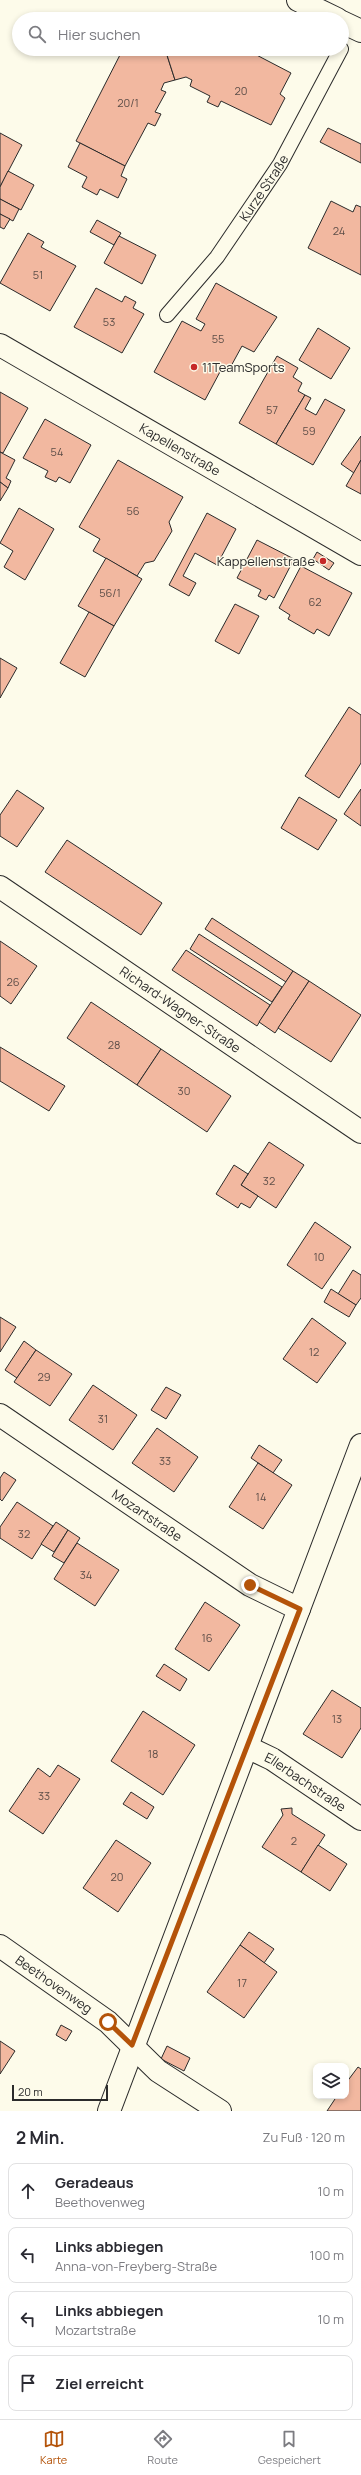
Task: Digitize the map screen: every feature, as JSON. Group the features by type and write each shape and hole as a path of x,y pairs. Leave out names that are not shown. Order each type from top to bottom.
{"street":[{"path":"298,0 322,12"},
{"name":"Kapellenstraße","path":"0,345 361,554"},
{"name":"Richard-Wagner-Straße","path":"0,887 361,1132"},
{"name":"Mozartstraße","path":"0,1415 250,1585 300,1609"},
{"path":"109,2111 132,2045 358,1458"},
{"name":"Ellerbachstraße","path":"247,1747 272,1759 361,1819"},
{"name":"Beethovenweg","path":"0,1946 108,2022 158,2071 220,2111"}],"lane":[{"name":"Kurze Straße","path":"167,315 217,257 280,164 338,56"}],"building":[{"path":"119,56 167,56 175,80 164,83 161,90 166,92 155,112 161,114 155,126 148,123 125,166 76,141"},
{"path":"167,56 258,56 291,73 280,94 285,98 271,125 221,101 218,107 207,102 210,96 190,86 192,80 186,77 175,80"},
{"path":"328,128 361,144 361,163 320,142"},
{"path":"0,133 22,145 0,187"},
{"path":"80,143 125,166 121,176 127,179 118,198 100,189 97,195 82,187 87,177 68,167"},
{"path":"8,171 34,185 21,210 0,199 0,187"},
{"path":"0,199 19,209 13,221 0,214"},
{"path":"331,201 353,212 356,205 361,207 361,275 308,248"},
{"path":"0,214 10,219 4,229 0,227"},
{"path":"97,220 121,233 114,245 90,232"},
{"path":"28,233 44,242 41,247 76,266 50,311 0,283"},
{"path":"119,236 156,255 142,284 104,263"},
{"path":"216,283 277,317 254,352 242,346 230,368 221,370 205,400 154,372 182,321 201,331 205,324 196,319"},
{"path":"96,288 122,302 125,296 136,302 133,308 144,314 122,353 74,327"},
{"path":"318,328 350,348 331,379 299,360"},
{"path":"277,356 298,368 293,377 302,383 298,391 305,395 276,444 239,423"},
{"path":"0,392 28,408 3,453 0,452"},
{"path":"305,395 311,398 305,409 316,415 325,399 345,410 313,465 276,444"},
{"path":"45,419 91,445 70,483 59,477 56,482 45,477 48,471 23,458"},
{"path":"361,436 361,460 354,473 341,464"},
{"path":"0,452 15,460 6,478 11,481 8,488 0,482"},
{"path":"118,460 183,497 169,522 172,531 154,561 145,563 137,576 93,551 100,539 79,527"},
{"path":"361,460 361,494 346,486"},
{"path":"0,482 8,488 0,501"},
{"path":"19,508 54,529 25,580 4,567 13,551 0,543"},
{"path":"207,513 236,529 217,565 195,553 183,576 196,583 189,596 169,585"},
{"path":"257,540 294,559 274,598 269,595 266,600 258,596 261,590 237,578"},
{"name":"Kappellenstraße","path":"317,552 334,563 329,570 313,559"},
{"path":"106,558 142,579 114,626 78,606"},
{"path":"301,566 352,593 329,636 317,629 314,634 288,619 290,615 279,608"},
{"path":"235,604 259,616 239,654 215,641"},
{"path":"89,612 114,626 85,677 60,663"},
{"path":"0,658 17,668 0,698"},
{"path":"349,707 361,715 361,763 339,798 305,776"},
{"path":"361,789 361,826 344,814"},
{"path":"17,790 44,808 17,847 0,836 0,815"},
{"path":"299,797 337,820 318,850 281,828"},
{"path":"67,840 162,903 141,935 45,872"},
{"path":"212,918 293,971 286,982 205,929"},
{"path":"199,934 282,987 272,1002 190,949"},
{"path":"0,941 37,966 11,1004 0,996"},
{"path":"186,950 270,1005 257,1026 172,970"},
{"path":"293,971 309,981 275,1033 259,1022"},
{"path":"309,981 361,1015 331,1062 278,1028"},
{"path":"91,1002 161,1049 137,1085 67,1038"},
{"path":"0,1047 65,1086 49,1111 0,1081"},
{"path":"161,1049 231,1096 207,1132 137,1085"},
{"path":"269,1142 304,1165 276,1208 241,1185"},
{"path":"234,1165 248,1174 241,1185 258,1196 250,1208 241,1203 238,1208 216,1194"},
{"path":"315,1222 351,1247 322,1289 287,1265"},
{"path":"353,1270 361,1275 361,1298 356,1305 338,1294"},
{"path":"331,1289 356,1305 349,1317 324,1302"},
{"path":"0,1317 16,1327 0,1352"},
{"path":"312,1318 346,1343 317,1383 283,1359"},
{"path":"24,1341 36,1350 17,1378 5,1370"},
{"path":"36,1350 72,1374 50,1406 14,1382"},
{"path":"93,1385 137,1415 113,1450 69,1420"},
{"path":"166,1387 181,1395 166,1419 151,1410"},
{"path":"157,1428 198,1457 174,1492 132,1463"},
{"path":"259,1445 282,1460 273,1473 251,1458"},
{"path":"258,1463 292,1485 263,1529 229,1507"},
{"path":"4,1472 16,1480 2,1501 0,1499 0,1478"},
{"path":"17,1502 53,1526 32,1559 0,1538 0,1527"},
{"path":"56,1522 68,1530 54,1552 41,1544"},
{"path":"68,1530 80,1538 64,1563 52,1556"},
{"path":"77,1543 119,1570 95,1606 54,1579"},
{"path":"205,1602 240,1625 209,1671 175,1649"},
{"path":"164,1664 187,1679 180,1691 156,1676"},
{"path":"332,1690 361,1708 361,1728 342,1758 303,1734"},
{"path":"143,1711 195,1745 163,1795 111,1761"},
{"path":"58,1765 80,1779 43,1834 9,1811 38,1768 50,1777"},
{"path":"131,1792 154,1807 147,1819 123,1804"},
{"path":"292,1808 292,1814 325,1835 301,1872 262,1847 283,1815 281,1809"},
{"path":"116,1840 151,1863 118,1912 83,1888"},
{"path":"318,1845 347,1864 330,1891 301,1872"},
{"path":"249,1932 274,1949 264,1963 240,1945"},
{"path":"240,1945 277,1972 244,2018 207,1992"},
{"path":"61,2025 72,2031 66,2041 56,2035"},
{"path":"0,2041 15,2051 0,2074"},
{"path":"167,2046 190,2058 184,2071 161,2059"},
{"path":"358,2067 361,2069 361,2111 327,2111 335,2099 349,2099 349,2079"}],"place":[{"name":"11TeamSports","path":"194,367"},
{"name":"Kappellenstraße","path":"323,561"}],"route":[{"path":"108,2022 132,2045 300,1609 250,1585"}]}
